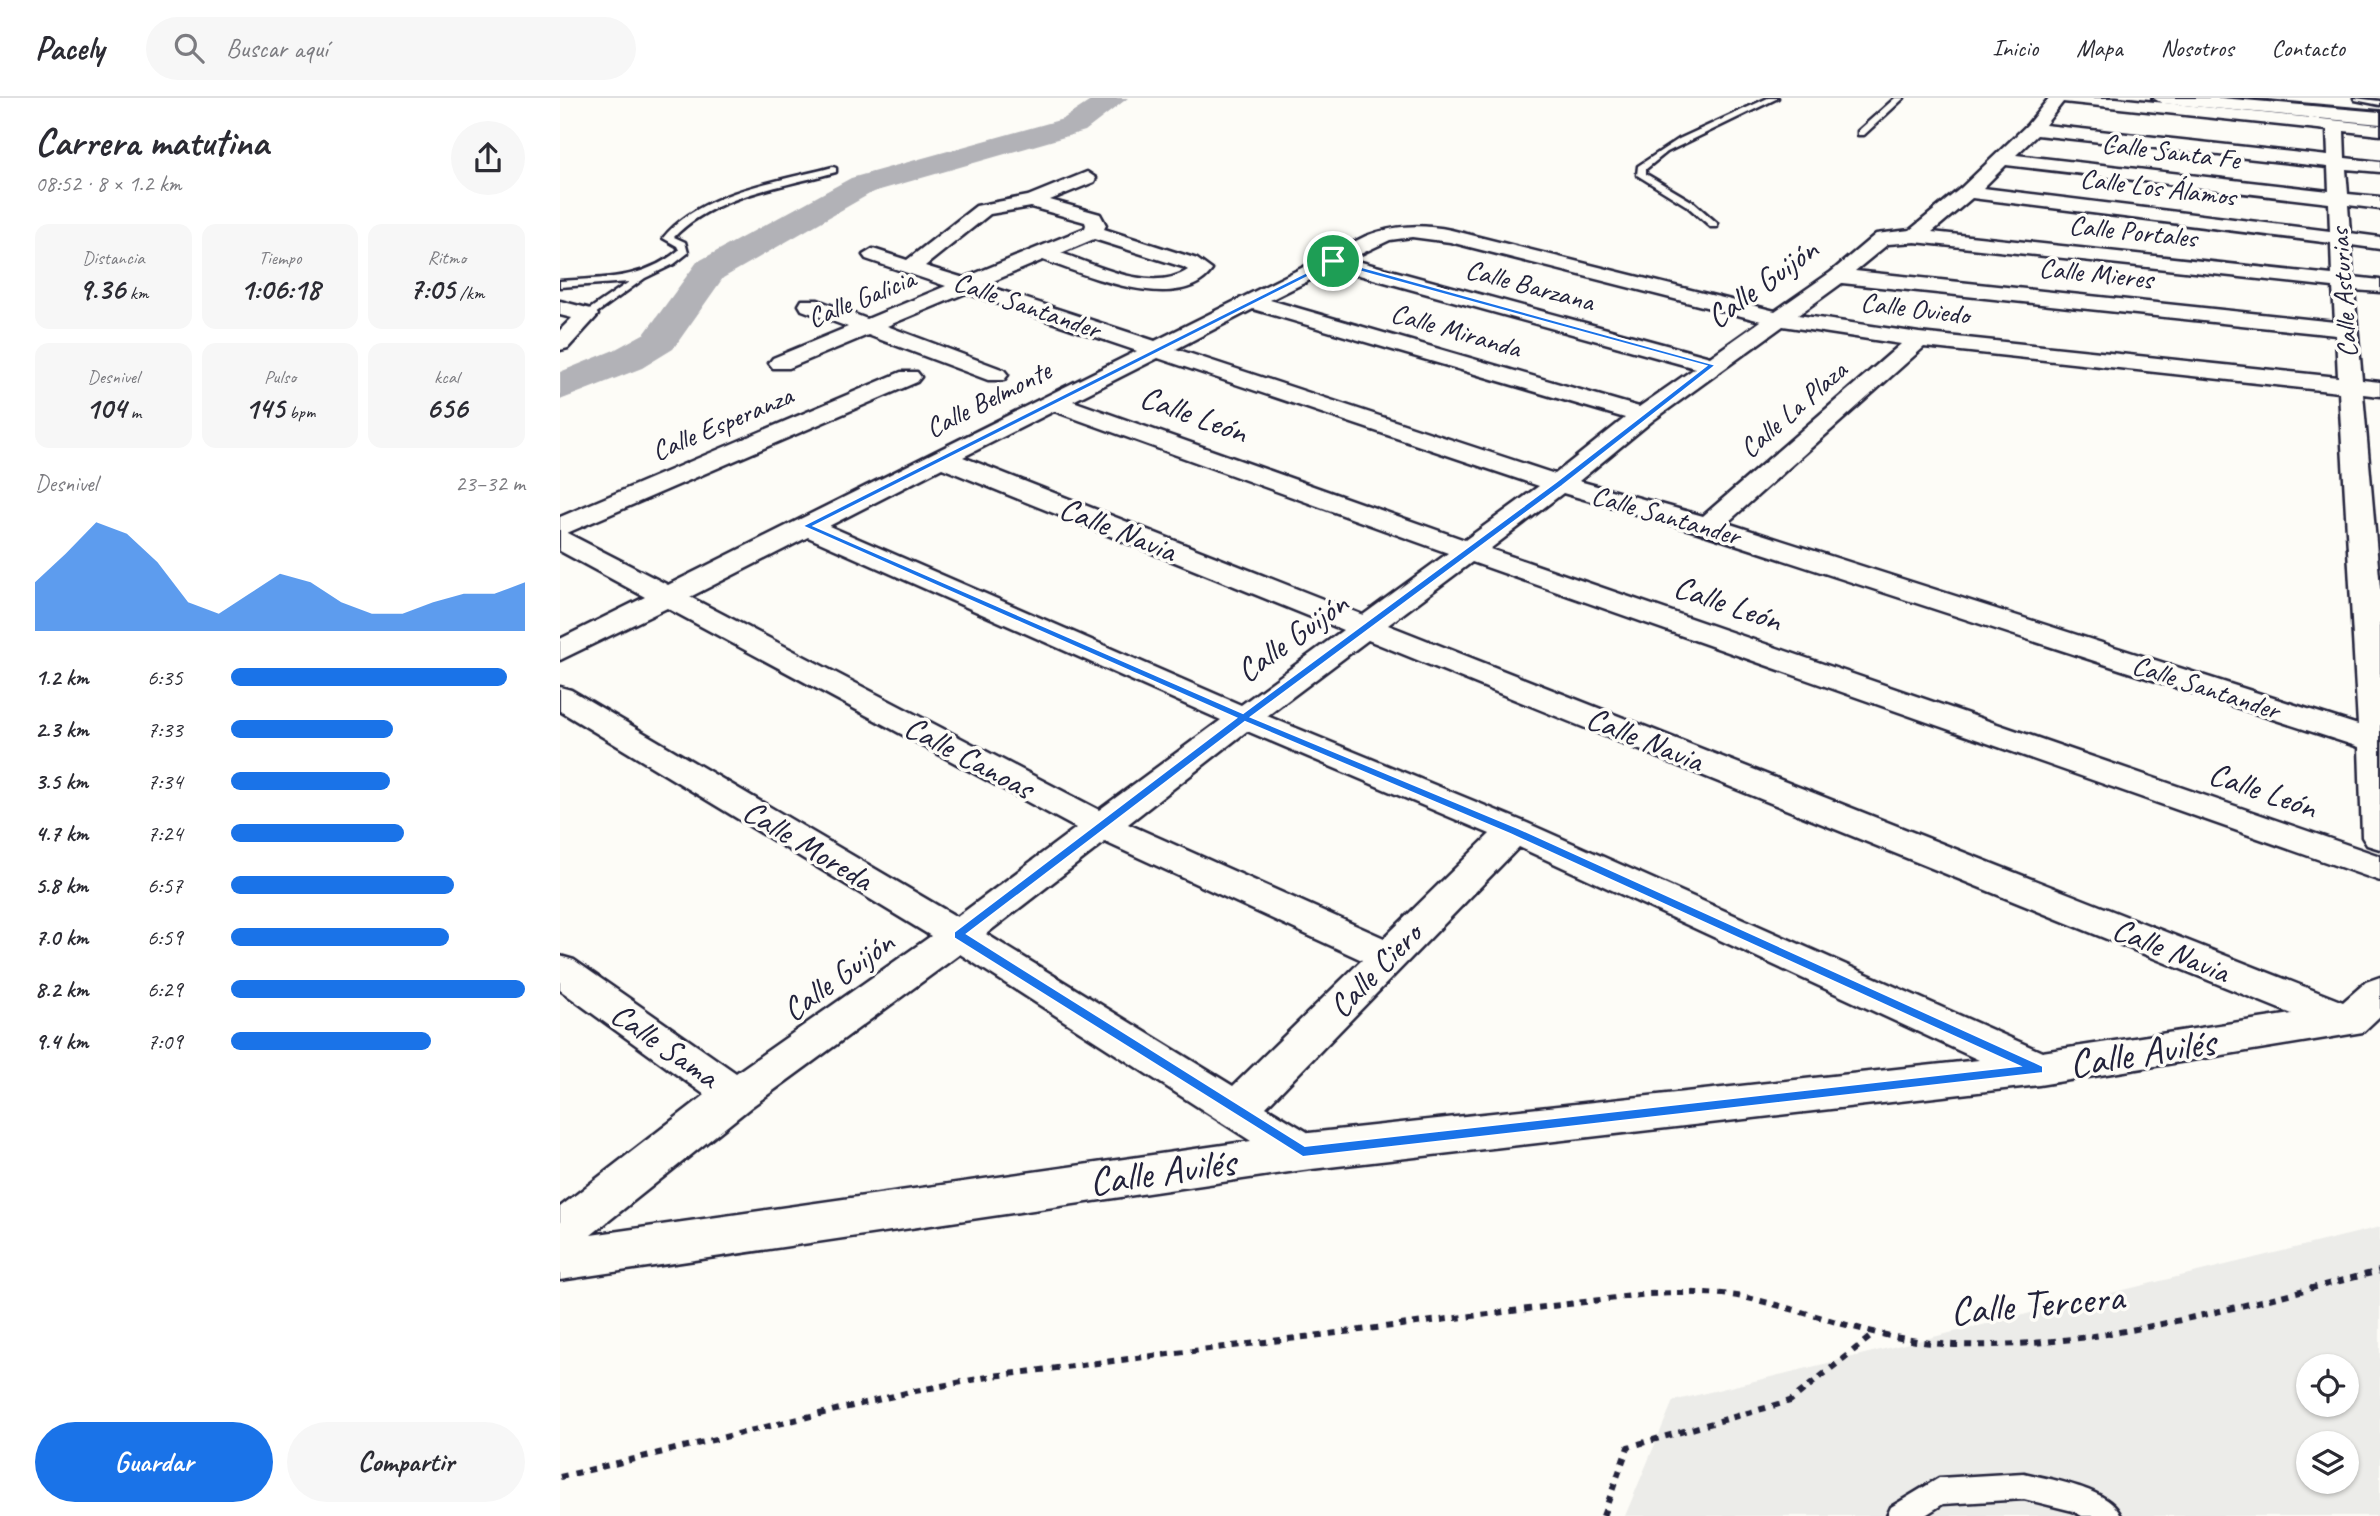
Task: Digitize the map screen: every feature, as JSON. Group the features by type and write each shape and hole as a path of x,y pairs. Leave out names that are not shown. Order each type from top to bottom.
{"main road":[{"path":"2162,98 2380,118"},
{"path":"2286,98 2380,105"}],"street":[{"path":"1915,236 1968,192 2033,129 2057,98"},
{"path":"2068,98 2380,130"},
{"name":"Calle Asturias","path":"2335,125 2337,199 2345,283 2348,386 2378,742 2380,837"},
{"path":"2033,129 2380,167"},
{"name":"Calle Santa Fe","path":"2000,159 2380,204"},
{"path":"912,266 983,210 993,206 1032,201 1087,178"},
{"name":"Calle Los Álamos","path":"1968,192 2380,243"},
{"path":"1032,201 1202,270 1177,284 1155,287 1045,254"},
{"name":"Calle Galicia","path":"781,363 1045,254 1088,223"},
{"name":"Calle Belmonte","path":"560,651 1386,235 1402,230 1423,230 1451,236"},
{"name":"Calle Oviedo","path":"1451,236 1779,319 1919,340 2380,390"},
{"name":"Calle Guijón","path":"560,1233 736,1095 958,935 1559,484 1643,416 1838,276 1876,242 1897,236 1915,236"},
{"name":"Calle Portales","path":"1915,236 2380,286"},
{"name":"Calle Santander","path":"873,255 970,285 1155,350 1559,484 1708,526 2378,742"},
{"name":"Calle Barzana","path":"1333,261 1712,365"},
{"name":"Calle Mieres","path":"1838,276 2347,330"},
{"name":"Calle Miranda","path":"1252,302 1643,416"},
{"path":"810,305 996,375"},
{"path":"560,308 587,315 560,343"},
{"name":"Calle La Plaza","path":"1708,526 1919,340"},
{"name":"Calle Esperanza","path":"560,527 909,377"},
{"name":"Calle León","path":"1053,402 1469,551 2380,869"},
{"name":"Calle Navia","path":"941,458 2348,1021"},
{"path":"807,526 1244,718 1514,831 2039,1069"},
{"name":"Calle Canoas","path":"560,540 663,597 1101,826 1388,956"},
{"name":"Calle Moreda","path":"560,697 958,935 1303,1152"},
{"name":"Calle Ciero","path":"1237,1110 1514,831"},
{"name":"Calle Sama","path":"560,970 736,1095"},
{"path":"2348,1021 2380,992"},
{"name":"Calle Avilés","path":"560,1260 1303,1152 2039,1069 2348,1021"}],"lane":[{"path":"1714,225 1690,204 1642,175 1640,167 1658,152 1745,114 1774,98"},
{"path":"1861,133 1900,98"},
{"path":"2358,98 2380,105"},
{"path":"587,315 684,251 681,244 668,238 689,218 751,194 833,170"},
{"path":"560,284 640,279"},
{"path":"1900,1516 1938,1490 2024,1486 2078,1499 2108,1516"}],"path":[{"name":"Calle Tercera","path":"560,1477 898,1395 993,1376 1648,1294 1709,1293 1742,1297 1874,1334 1958,1345 2019,1343 2086,1336 2208,1313 2380,1271"},
{"path":"1603,1516 1628,1447 1790,1401 1874,1334"}],"shaded area":[{"path":"2380,1227 2380,1516 1625,1516 1673,1401"}],"waterway":[{"path":"560,387 628,359 659,341 710,270 862,185 1074,125 1114,98"}],"route":[{"path":"1333,261 807,526 1244,718 1514,831 2039,1069 1303,1152 1210,1090 958,935 1244,718 1559,484 1643,416 1712,365 1333,261"}]}
